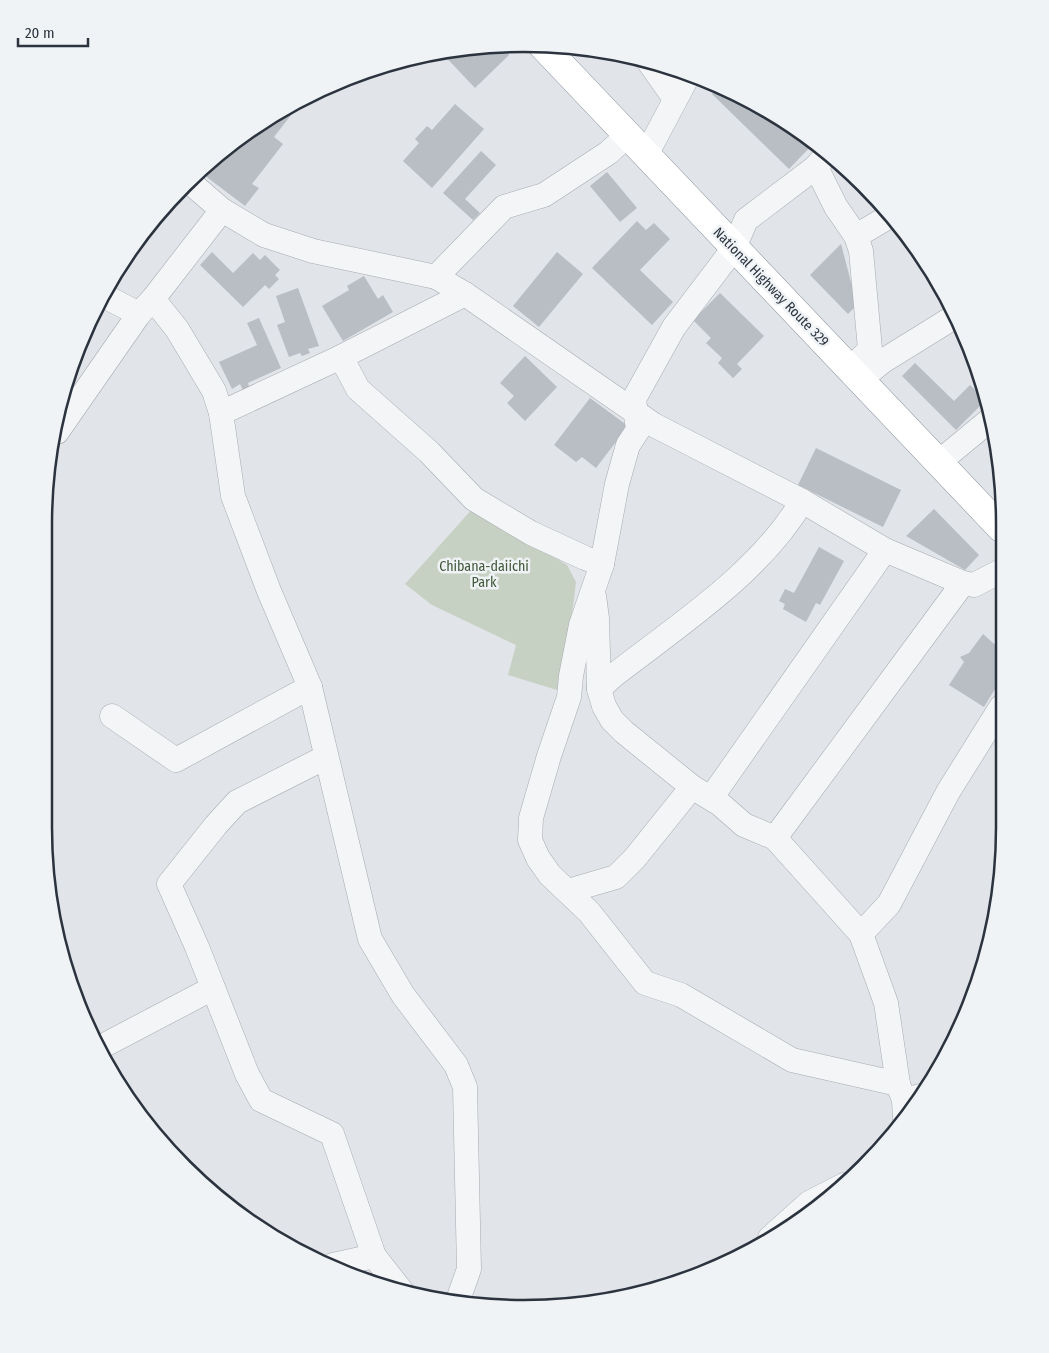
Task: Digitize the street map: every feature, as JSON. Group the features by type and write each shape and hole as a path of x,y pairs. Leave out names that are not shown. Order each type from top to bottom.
{"highway":[{"name":"National Highway Route 329","path":"549,54 996,523"}],"street":[{"path":"656,72 675,99"},
{"path":"436,277 504,207 544,195 608,153 636,146 675,99 685,81"},
{"path":"856,374 870,348 861,251 856,236 836,207 821,160 746,220 734,248 674,327 634,399 638,430 628,445 617,484 602,564 581,625 569,697 531,818 530,840 538,858 550,875 589,912 645,983 681,995 792,1060 908,1100"},
{"path":"195,187 222,210 264,236 313,251 436,277 465,294 654,425 802,501 885,550 963,583 974,585 996,574"},
{"path":"64,422 146,307 222,210"},
{"path":"856,236 884,219"},
{"path":"221,413 465,294"},
{"path":"110,299 146,307 177,329 214,391 221,413 233,496 269,591 310,687 370,939 402,995 456,1065 466,1087 469,1269 460,1295"},
{"path":"856,374 883,361 950,320"},
{"path":"341,356 358,390 429,452 474,499 531,533 602,564"},
{"path":"939,462 985,424"},
{"path":"599,689 712,599 755,561 784,529 802,501"},
{"path":"568,891 616,877 701,793 717,787 885,550"},
{"path":"775,838 963,583"},
{"path":"593,593 598,618 599,689 604,706 612,720 624,732 701,793 720,804 744,826 775,838 862,934 886,1003 908,1100"},
{"path":"112,716 176,760 310,687"},
{"path":"862,934 889,904 948,792 996,716"},
{"path":"326,757 237,802 169,884 247,1074 261,1100 332,1134 374,1256 394,1282"},
{"path":"105,1045 213,988"},
{"path":"797,1214 817,1199"},
{"path":"340,1263 374,1256"}],"green space":[{"name":"Chibana-daiichi Park","path":"474,507 567,565 576,582 570,630 557,690 508,675 516,645 432,605 405,584"}],"building":[{"path":"507,53 509,55 475,88 448,59"},
{"path":"714,92 761,116 809,148 789,169 712,94"},
{"path":"455,104 484,129 432,188 403,161 419,143 415,139 427,126 432,130"},
{"path":"291,115 274,137 283,144 252,184 259,188 245,206 206,177 237,150"},
{"path":"481,151 496,165 465,199 480,213 473,220 443,193"},
{"path":"607,172 637,208 620,222 590,186"},
{"path":"637,221 646,230 654,223 670,239 640,270 673,302 652,325 592,268"},
{"path":"841,244 857,305 848,314 810,275"},
{"path":"212,252 233,273 253,253 260,260 265,255 280,270 275,275 279,279 269,289 265,285 243,307 200,265"},
{"path":"557,252 583,274 539,327 513,306"},
{"path":"364,276 378,299 383,295 393,312 343,341 322,306 349,290 347,286"},
{"path":"298,288 319,346 308,349 310,353 302,356 300,353 289,357 277,325 285,322 276,296"},
{"path":"720,293 764,336 737,364 742,369 733,378 718,363 722,358 706,343 711,338 693,320"},
{"path":"259,318 281,368 248,383 249,387 243,390 240,384 232,389 219,362 257,345 247,323"},
{"path":"525,356 557,387 525,421 507,403 514,396 500,383"},
{"path":"915,363 954,401 970,385 977,391 981,405 956,430 902,376"},
{"path":"590,398 628,426 596,468 582,457 576,462 554,445"},
{"path":"816,448 901,490 883,527 798,485"},
{"path":"934,509 979,555 965,570 906,536"},
{"path":"819,547 844,561 820,605 816,603 806,622 783,609 785,604 779,601 785,589 794,593"},
{"path":"983,634 996,646 996,687 984,707 949,685 964,662 960,657 969,653"}]}
